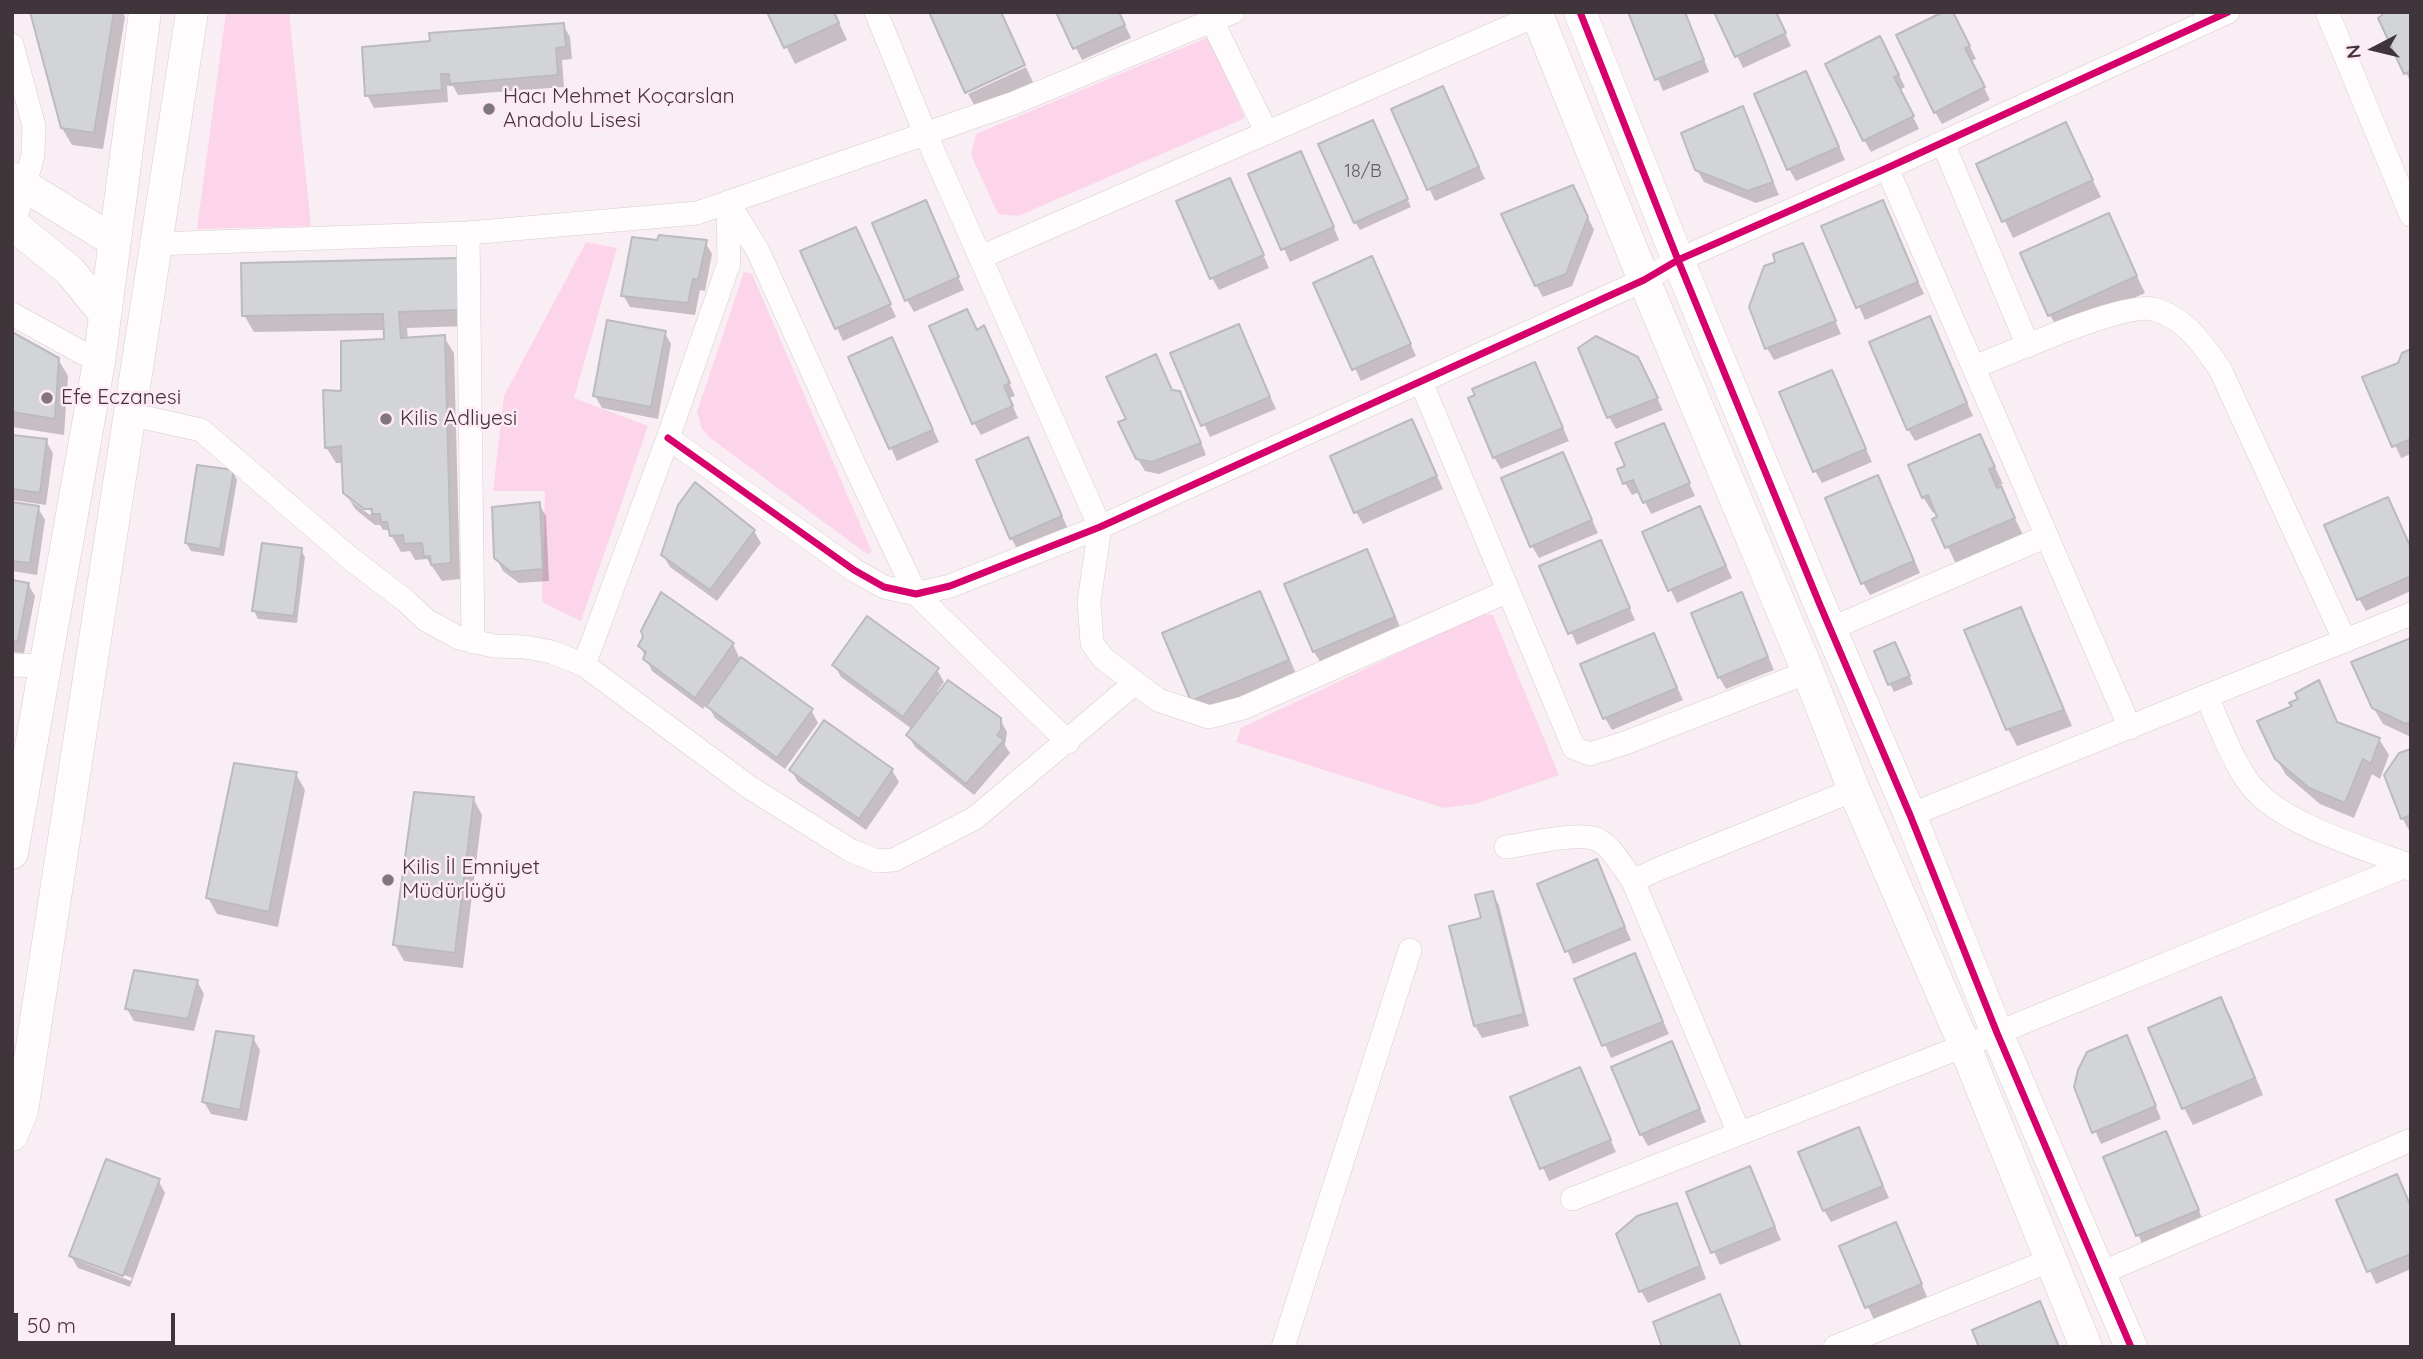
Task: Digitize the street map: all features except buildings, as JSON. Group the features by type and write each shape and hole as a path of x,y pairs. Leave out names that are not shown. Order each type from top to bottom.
{"street":[{"path":"12,853 99,362 145,12"},
{"path":"12,1135 22,1111 192,12"},
{"path":"876,12 925,133 1100,527 1089,601 1093,643 1103,659 1158,700 1209,716 1243,708 1508,591"},
{"path":"1580,12 1678,260 1830,629 1910,815 1997,1033 2131,1347"},
{"path":"668,438 884,587 916,594 950,586 1100,527 1644,280 1678,260 2228,12"},
{"path":"2326,12 2411,215"},
{"path":"981,257 1536,14 1808,672 1854,790 1964,1044 2086,1347"},
{"path":"155,244 468,233 697,213 1014,103 1222,17 1267,133"},
{"path":"12,45 34,126 33,155 18,182 13,224 70,271 104,313"},
{"path":"1942,143 2028,346"},
{"path":"1887,168 2130,728"},
{"path":"18,182 114,241"},
{"path":"584,665 729,263 728,202"},
{"path":"728,202 758,251 916,594 1068,742"},
{"path":"468,233 473,642"},
{"path":"1974,367 2122,310 2152,309 2183,325 2200,340 2220,369 2345,641"},
{"path":"12,314 99,362"},
{"path":"1421,382 1574,748 1590,754 1625,744 1808,672"},
{"path":"129,414 201,430 426,620 459,638 473,642 552,652 584,665 750,787 850,850 877,861 894,860 975,818 1135,683"},
{"path":"1830,629 2047,536"},
{"path":"1910,815 2411,614"},
{"path":"12,665 44,666"},
{"path":"2207,697 2248,782 2264,799 2307,826 2410,866"},
{"path":"1633,881 1854,790"},
{"path":"1506,847 1568,838 1594,838 1610,850 1633,881 1739,1133"},
{"path":"1572,1199 1997,1033 2410,866"},
{"path":"1283,1347 1410,950"},
{"path":"2101,1273 2411,1140"},
{"path":"1835,1347 2051,1260"}],"shaded area":[{"path":"226,12 289,12 311,226 197,229"},
{"path":"1209,37 1245,118 1018,216 998,214 971,155 976,134"},
{"path":"586,242 617,248 574,398 648,426 581,621 542,602 545,491 493,491 504,396"},
{"path":"744,272 752,274 872,552 867,554 709,437 702,429 697,412"},
{"path":"1481,614 1493,615 1559,775 1475,804 1444,808 1236,742 1241,728"}],"cycle path":[{"path":"1580,12 1678,260 1820,605 1910,815 1997,1033 2131,1347"},
{"path":"668,438 854,570 884,587 916,594 950,586 1100,527 1644,280 1678,260 2228,12"}],"place":[{"name":"Hacı Mehmet Koçarslan Anadolu Lisesi","path":"489,109"},
{"name":"Efe Eczanesi","path":"47,398"},
{"name":"Kilis Adliyesi","path":"386,419"},
{"name":"Kilis İl Emniyet Müdürlüğü","path":"388,880"}]}
